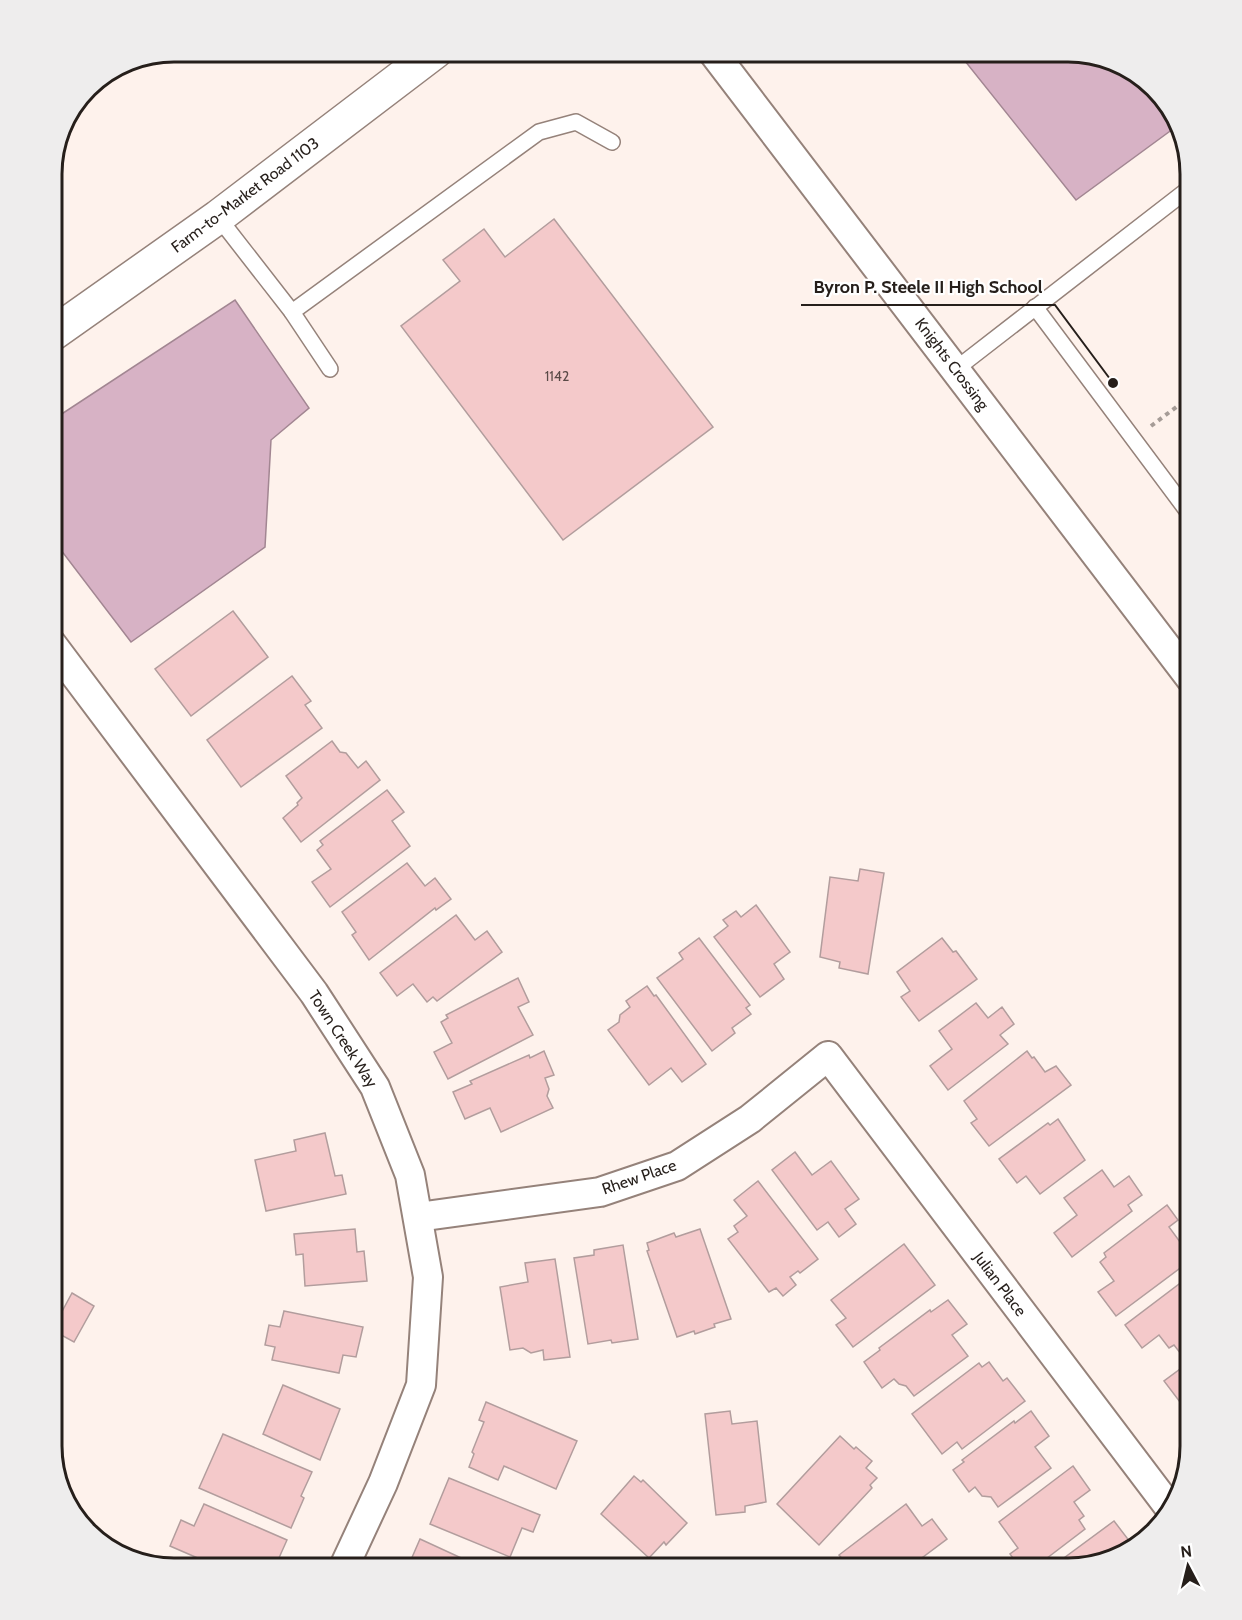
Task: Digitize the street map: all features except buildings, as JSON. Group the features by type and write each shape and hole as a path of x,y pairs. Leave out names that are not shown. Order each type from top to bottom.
{"main road":[{"name":"Farm-to-Market Road 1103","path":"62,327 218,217 422,62"}],"street":[{"name":"Knights Crossing","path":"720,62 1180,664"},
{"name":"Town Creek Way","path":"62,658 314,993 375,1087 410,1176 428,1277 421,1385 383,1483 349,1558"},
{"name":"Rhew Place","path":"418,1217 600,1192 676,1166 750,1119 828,1056"},
{"name":"Julian Place","path":"828,1056 1166,1502"}],"lane":[{"path":"292,312 539,132 576,122 612,142"},
{"path":"956,369 1180,195"},
{"path":"218,217 292,312 330,369"},
{"path":"1035,307 1180,501"}],"path":[{"path":"1133,438 1180,404"}],"shaded area":[{"path":"966,62 1076,62 1105,67 1131,80 1162,111 1172,130 1076,200"},
{"path":"235,300 309,408 271,440 265,547 131,642 62,551 62,414"}],"place":[{"name":"Byron P. Steele II High School","path":"1113,383"}]}
